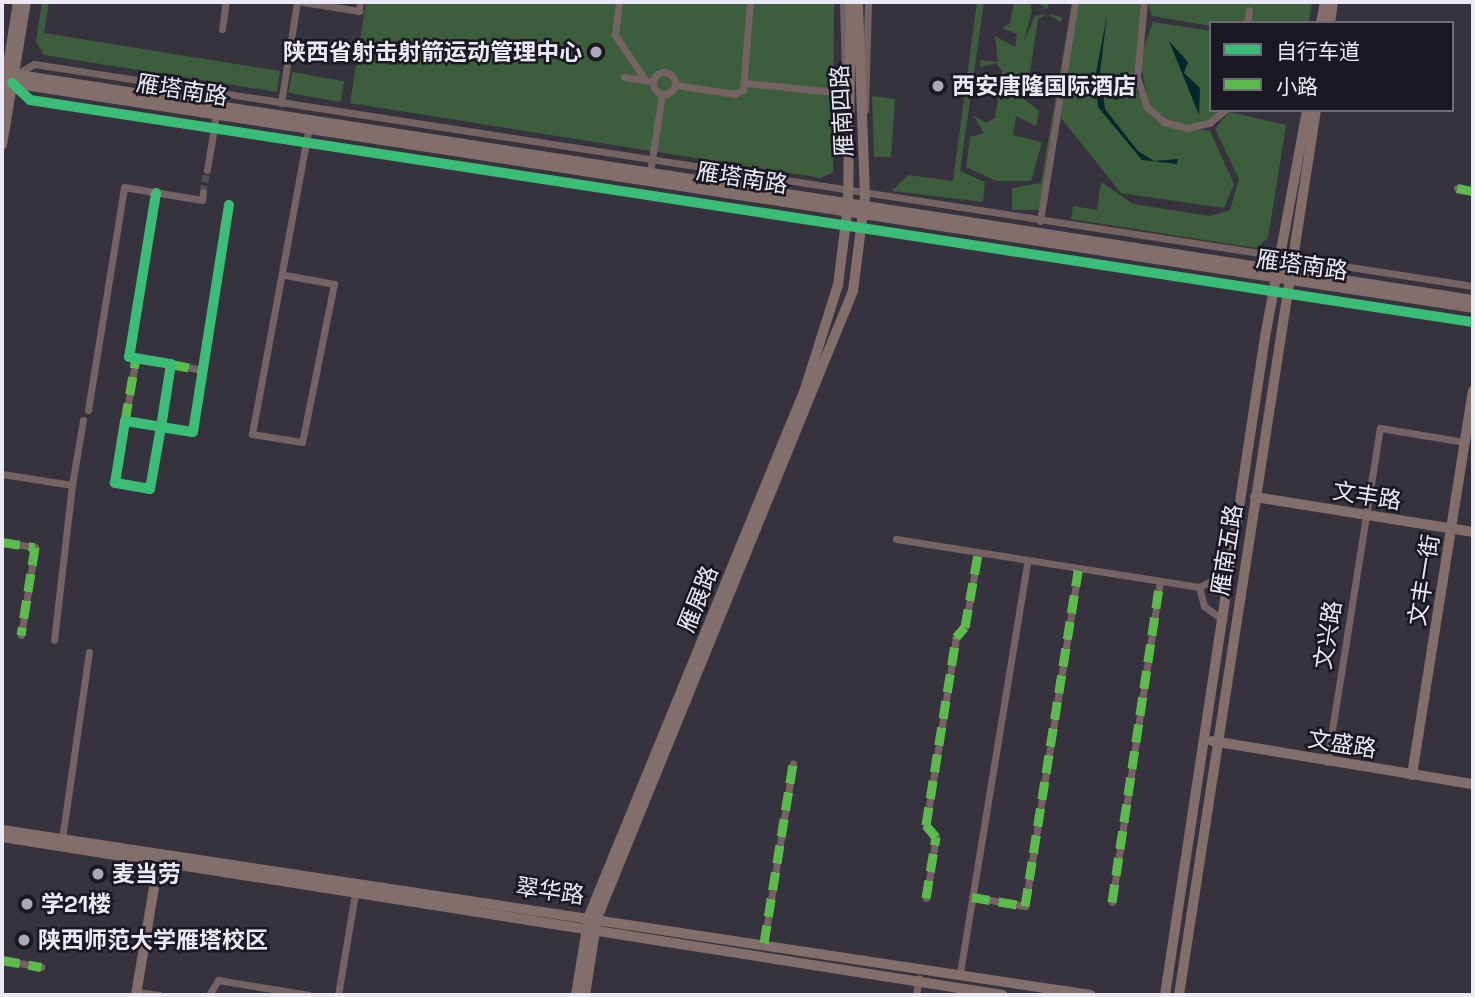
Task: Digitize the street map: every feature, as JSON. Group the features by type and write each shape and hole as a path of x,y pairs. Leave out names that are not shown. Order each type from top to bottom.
{"main road":[{"path":"2,145 18,2"},
{"path":"2,103 26,2"},
{"name":"雁南四路","path":"848,210 851,2"},
{"name":"雁南四路","path":"858,2 864,214"},
{"path":"1321,21 1325,2"},
{"path":"1330,21 1333,2"},
{"name":"雁塔南路","path":"10,78 216,115 309,125 649,175 1065,250 1275,282 1473,308"},
{"name":"雁塔南路","path":"10,78 848,210"},
{"name":"雁南五路","path":"1165,995 1275,282 1307,112"},
{"name":"雁南五路","path":"1179,995 1316,112"},
{"name":"雁展路","path":"585,995 593,917 805,389 838,285 848,210"},
{"name":"雁展路","path":"593,917 839,332 864,214"},
{"name":"雁塔南路","path":"1291,284 1473,300"},
{"name":"文丰一街","path":"1412,775 1473,391"},
{"name":"文丰路","path":"1255,497 1473,532"},
{"name":"文盛路","path":"1205,740 1473,785"},
{"name":"翠华路","path":"2,830 355,893 1003,995"},
{"name":"翠华路","path":"2,837 593,917 960,973 1025,990 1091,995"},
{"path":"136,993 159,858"},
{"name":"雁展路","path":"576,995 591,930"}],"street":[{"path":"222,29 226,2"},
{"path":"281,103 297,2"},
{"path":"303,2 359,10 360,2"},
{"path":"619,2 615,36 662,94"},
{"path":"649,175 662,94 675,85 735,94 746,83 750,2"},
{"path":"843,2 843,93 848,121"},
{"path":"863,121 868,2"},
{"path":"1040,221 1075,2"},
{"path":"1144,2 1136,77 1147,107 1164,122 1187,128 1209,124 1223,112"},
{"path":"1247,21 1249,10"},
{"path":"1275,282 1065,250 846,228 30,100 10,78 34,64 848,194 1473,286"},
{"path":"624,77 649,81 666,72 675,85"},
{"path":"746,83 843,93"},
{"path":"207,170 216,115"},
{"path":"285,275 334,284 302,442 252,434 276,284 285,275 309,125"},
{"path":"88,410 124,187 202,200 203,192"},
{"path":"1457,188 1473,191"},
{"path":"156,193 129,357 203,370"},
{"path":"125,421 194,432 229,205"},
{"path":"1065,250 1069,225"},
{"path":"1291,284 1473,322"},
{"path":"136,358 115,483 150,489 171,364"},
{"path":"54,640 72,485 83,420"},
{"name":"文兴路","path":"1327,762 1380,428 1465,442"},
{"path":"2,474 72,485"},
{"path":"896,539 1027,563 1199,587 1230,571"},
{"path":"2,542 35,547 21,635"},
{"path":"926,898 936,837 926,825 956,637 965,627 978,554"},
{"path":"960,973 1027,563"},
{"path":"972,897 1026,906 1078,570"},
{"path":"1112,902 1160,582"},
{"path":"1199,587 1204,606 1223,620"},
{"path":"62,839 89,652"},
{"path":"764,943 793,763"},
{"path":"338,995 355,893"},
{"path":"2,960 41,967"},
{"path":"916,995 921,967"},
{"path":"209,995 218,980 309,995"},
{"path":"136,993 159,995"}],"green space":[{"path":"42,2 49,2 44,33 280,71 277,92 44,55 36,42"},
{"name":"陕西省射击射箭运动管理中心","path":"366,2 834,2 833,172 821,178 350,103"},
{"path":"977,2 984,2 960,171 985,182 983,202 892,191 908,175 953,181"},
{"path":"1014,2 1030,2 1032,11 1023,43 1035,16 1047,14 1038,19 1028,86 1035,93 1051,90 1049,98 1019,95 1039,111 1036,126 1016,116 1013,135 1042,142 1031,181 997,181 966,167 970,137 984,133 973,115 986,123 995,118 1002,71 996,63 980,67 981,60 998,62 995,36 1015,47 1017,34 1002,28 1010,23"},
{"path":"1037,2 1049,2 1048,8 1032,11 1045,8"},
{"path":"1072,2 1039,210 1012,210 1012,188 1041,183"},
{"path":"1077,2 1141,2 1137,93 1166,125 1210,131 1234,184 1224,208 1121,193 1061,118"},
{"path":"1147,2 1312,2 1309,21 1209,21 1209,26 1152,16"},
{"path":"1047,14 1062,17 1061,22"},
{"path":"1153,22 1209,31 1209,112 1220,112 1209,121 1189,126 1167,120 1148,104 1140,58"},
{"path":"292,72 344,81 341,102 288,93"},
{"path":"872,96 895,99 891,157 874,157"},
{"path":"1229,112 1286,125 1268,238 1256,248 1071,219 1073,206 1097,210 1101,182 1133,204 1210,216 1230,210 1239,179 1215,129"}],"water":[{"path":"1107,15 1100,73 1105,109 1138,151 1154,161 1178,159 1177,164 1142,160 1098,107 1095,78"},
{"path":"1169,41 1188,62 1184,73 1200,88 1199,115"}],"tunnel":[{"path":"203,192 207,170"}],"marked path":[{"path":"1457,188 1473,191"},
{"path":"125,421 136,358"},
{"path":"171,364 203,370"},
{"path":"2,542 35,547 21,635"},
{"path":"926,898 936,837 926,825 956,637 965,627 978,554"},
{"path":"972,897 1025,906 1078,570"},
{"path":"1112,902 1160,582"},
{"path":"764,943 793,763"},
{"path":"2,960 41,967"}],"cycle path":[{"path":"12,83 30,100 1473,322"},
{"path":"156,193 129,357 171,364 161,427 150,489 115,483 125,421 161,427 193,432 229,205"}],"place":[{"name":"陕西省射击射箭运动管理中心","path":"596,52"},
{"name":"西安唐隆国际酒店","path":"938,86"},
{"name":"麦当劳","path":"98,874"},
{"name":"学21楼","path":"27,904"},
{"name":"陕西师范大学雁塔校区","path":"24,940"}]}
